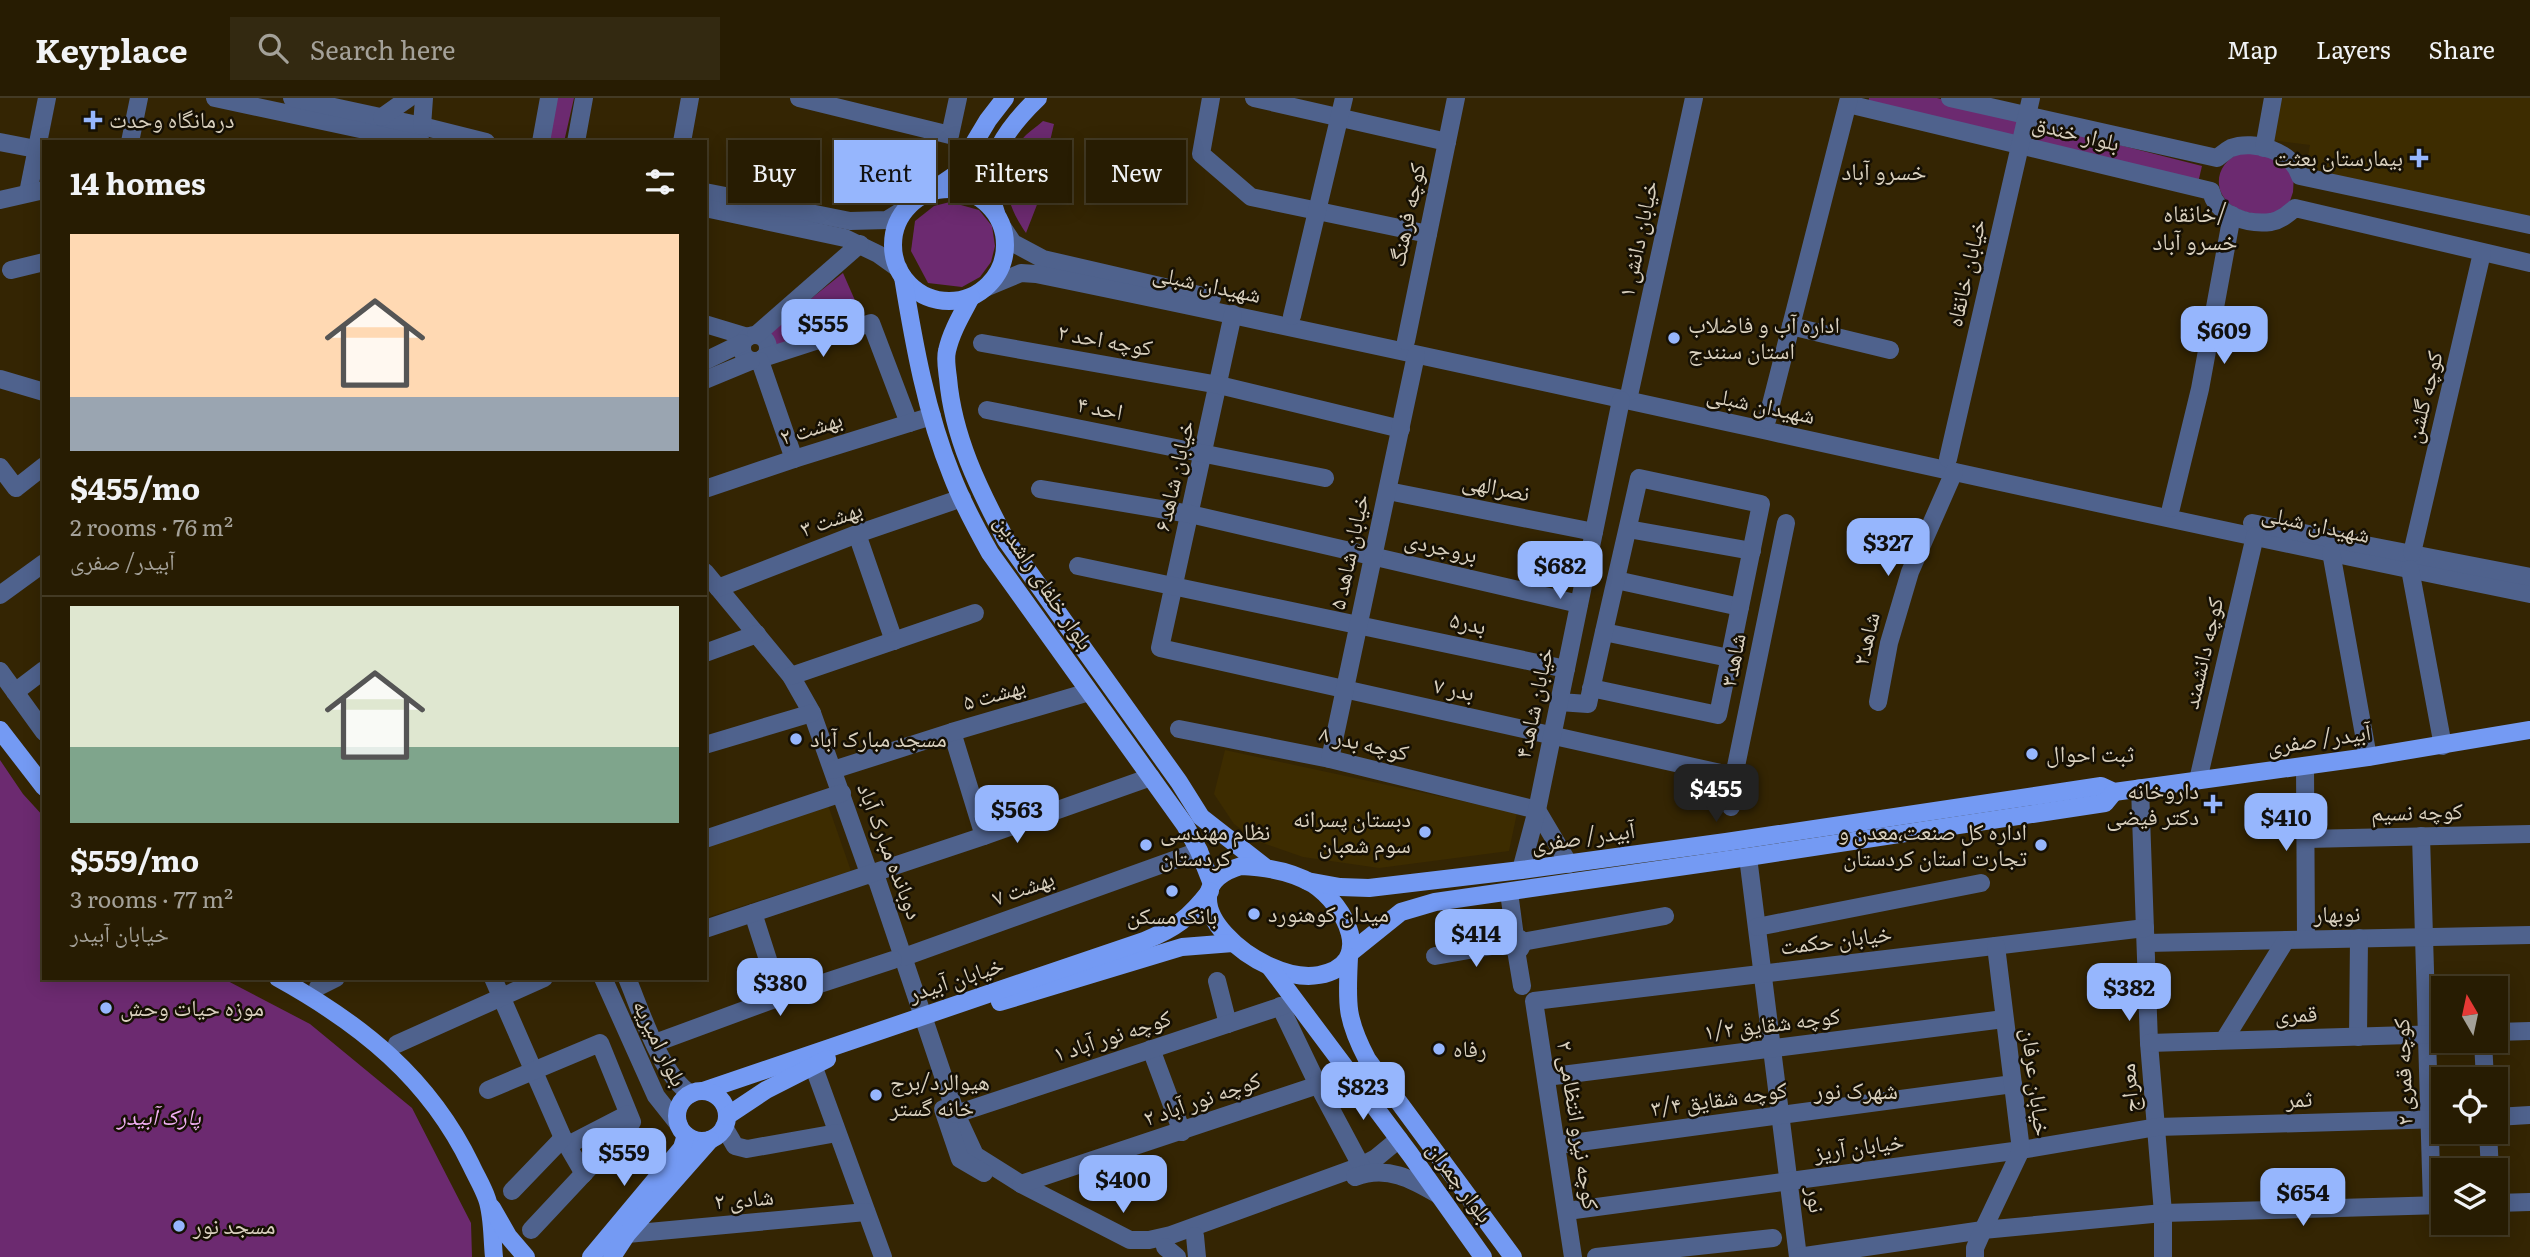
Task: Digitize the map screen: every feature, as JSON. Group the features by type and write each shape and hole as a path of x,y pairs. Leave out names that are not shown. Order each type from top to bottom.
{"main road":[{"path":"976,140 1005,98"},
{"path":"1004,140 1013,124 1038,98"},
{"path":"936,191 943,189 966,192 986,202 999,221"},
{"path":"914,203 899,221 894,237 894,253 901,273 913,288 933,298 956,301 978,293 996,276 1003,261 1006,245 994,203"},
{"name":"بلوار خلفای راشدین","path":"901,273 917,354 939,441 962,498 990,553 1151,777 1193,821 1265,867"},
{"name":"بلوار خلفای راشدین","path":"978,293 946,353 949,388 959,436 986,503 1006,540 1179,782 1211,887"},
{"path":"917,354 920,348 931,342 943,348 946,353"},
{"path":"0,730 42,784"},
{"name":"آبیدر/ صفری","path":"1307,881 1340,887 1370,888 1521,870 2101,786 2114,792 2305,766 2444,746 2530,730"},
{"name":"آبیدر/ صفری","path":"1350,955 1386,922 1412,907 2105,803 2114,792"},
{"path":"1241,866 1265,867 1290,873 1307,881 1334,903 1347,921 1352,940 1350,955 1337,969 1318,975 1296,974 1270,967 1247,955 1233,943 1214,919 1208,900 1211,887 1223,871 1241,866"},
{"name":"خیابان آبیدر","path":"725,1121 766,1090 814,1065 919,1022 1173,930 1193,914 1211,887"},
{"name":"خیابان آبیدر","path":"697,1093 919,1022 1182,947 1233,943"},
{"name":"بلوار چمران","path":"1350,955 1348,1013 1367,1059 1513,1257"},
{"name":"بلوار چمران","path":"1270,967 1330,1045 1483,1257"},
{"path":"282,980 321,1002 408,1072 441,1114 466,1154 508,1236 526,1257"},
{"path":"1330,1045 1327,1035 1333,1026 1343,1023 1352,1028"},
{"path":"591,1257 681,1148 682,1130 678,1111 680,1104 697,1093 710,1093 722,1102 725,1121 627,1234 612,1257"},
{"path":"682,1130 702,1141 710,1140"},
{"path":"488,1200 494,1257"}],"street":[{"path":"0,200 36,191 36,149 47,98"},
{"path":"130,140 139,98"},
{"path":"215,98 470,140"},
{"path":"292,98 382,117 422,134"},
{"path":"382,117 410,98"},
{"path":"422,134 425,98"},
{"path":"541,140 549,98"},
{"path":"576,140 584,98"},
{"path":"682,140 691,98"},
{"path":"799,98 869,106 950,135 958,98"},
{"path":"1211,98 1201,154 1251,197 1428,234"},
{"path":"1254,98 1447,142"},
{"path":"1292,316 1345,98"},
{"name":"کوچه فرهنگ","path":"1411,348 1428,234 1456,98"},
{"name":"خیابان دانش ۱","path":"1625,395 1694,98"},
{"name":"بلوار خندق","path":"1950,98 2217,159 2231,148 2264,148"},
{"name":"خیابان خانقاه","path":"1951,466 2031,98"},
{"path":"2273,98 2264,148 2290,159 2298,168 2300,176 2530,225"},
{"path":"1767,420 1849,101"},
{"name":"بلوار خندق","path":"1849,101 2211,191 2213,200 2220,209 2232,215"},
{"path":"0,142 36,149"},
{"path":"707,192 850,221 887,220 908,207"},
{"path":"707,208 860,244 901,273"},
{"path":"2171,508 2200,389 2232,215 2247,220 2272,222 2295,208 2530,263"},
{"name":"شهیدان شبلی","path":"999,221 1013,243 1068,273 1233,314 1411,348 2331,552 2530,577"},
{"path":"707,360 749,339 860,244"},
{"name":"کوچه گلشن","path":"2411,561 2482,253"},
{"path":"11,270 42,262"},
{"name":"شهیدان شبلی","path":"978,293 1021,273 1068,273 1292,316 1411,348"},
{"name":"خیابان شاهد۶","path":"1160,648 1233,314"},
{"path":"707,379 871,323 909,423"},
{"path":"707,325 766,342 768,351 758,360"},
{"path":"1791,326 1890,350"},
{"name":"کوچه احد ۲","path":"982,343 1219,385 1401,429"},
{"name":"خیابان شاهد ۵","path":"1330,759 1401,429 1411,348"},
{"path":"758,360 794,459"},
{"path":"0,379 42,391"},
{"name":"شهیدان شبلی","path":"1625,395 1767,420 1951,466 2171,508 2411,561 2530,593"},
{"name":"خیابان شاهد۴","path":"1521,870 1537,810 1625,395"},
{"name":"احد ۴","path":"987,410 1325,478"},
{"name":"بهشت ۲","path":"707,488 932,416"},
{"name":"شاهد۲","path":"1878,702 1889,643 1910,572 1951,466"},
{"path":"0,467 16,488 42,468"},
{"path":"1559,702 1588,704 1591,688 1639,478 1761,504 1718,715 1591,688"},
{"name":"بروجردی","path":"1040,489 1190,514 1579,604"},
{"name":"نصرالهی","path":"1388,491 1594,532"},
{"name":"بهشت ۳","path":"718,588 857,534 962,498"},
{"name":"شاهد۳","path":"1731,807 1734,776 1786,523"},
{"path":"1628,528 1752,551"},
{"path":"857,534 894,641"},
{"name":"کوچه دانشمند","path":"2199,780 2255,536"},
{"path":"2331,552 2368,757"},
{"path":"2411,561 2444,746"},
{"path":"0,594 42,564"},
{"name":"بدر۵","path":"1078,566 1566,669"},
{"name":"دوبانده مبارک آباد","path":"707,574 791,676 812,713 869,873 877,880 919,1022"},
{"path":"1616,580 1740,607"},
{"path":"791,676 975,613"},
{"path":"1604,632 1730,658"},
{"path":"707,652 757,634"},
{"name":"بدر ۷","path":"1160,648 1734,776"},
{"path":"0,671 42,729"},
{"path":"15,692 42,672"},
{"name":"بهشت ۵","path":"833,770 1089,692"},
{"path":"707,744 812,713"},
{"name":"کوچه بدر ۸","path":"1179,729 1330,759 1537,810"},
{"path":"952,732 984,836"},
{"path":"2305,766 2306,939"},
{"path":"707,928 1151,777"},
{"name":"معراج","path":"2140,788 2150,1043 2163,1213 2163,1257"},
{"path":"707,838 842,793"},
{"path":"1537,810 1569,864"},
{"name":"کوچه نسیم","path":"2306,839 2530,834"},
{"name":"کوچه قمری ۲","path":"2421,836 2424,937 2431,999"},
{"name":"بهشت ۷","path":"655,1043 1199,851"},
{"name":"نور","path":"1748,858 1798,1257"},
{"path":"1757,927 1981,883"},
{"path":"1509,892 1522,986"},
{"path":"753,913 780,997"},
{"path":"1435,956 1665,916"},
{"name":"نوبهار","path":"2145,935 2286,940 2530,935"},
{"name":"خیابان حکمت","path":"1534,1001 1996,946 2145,935"},
{"path":"2358,1037 2359,939"},
{"path":"2224,1040 2286,940"},
{"name":"خیابان عرفان","path":"1975,1257 1975,1248 2021,1150 1996,946"},
{"path":"318,987 332,980"},
{"path":"494,980 566,1142 584,1174"},
{"path":"397,1044 539,980"},
{"name":"بلوار امیریه","path":"604,980 656,1096 682,1130"},
{"name":"بلوار امیریه","path":"628,980 668,1073 697,1093"},
{"path":"1217,981 1228,1024"},
{"name":"کوچه نیرو انتظامی ۲","path":"1534,1001 1573,1257"},
{"name":"کوچه نور آباد ۱","path":"956,1114 1282,1006 1318,1085"},
{"name":"کوچه شقایق ۱/۲","path":"1546,1077 2004,1019"},
{"path":"919,1022 975,1155 1021,1184 1130,1240 1149,1240 1171,1235 1363,1169 1409,1177 1440,1196"},
{"path":"919,1022 960,1159 1117,1247 1171,1252 1195,1236 1363,1169 1399,1139"},
{"path":"2508,1032 2530,1031"},
{"name":"قمری","path":"2150,1043 2431,1034"},
{"path":"488,1090 600,1043 632,1122 531,1230"},
{"path":"1151,1049 1182,1132"},
{"path":"814,1065 883,1257"},
{"name":"کوچه شقایق ۳/۴","path":"1557,1145 2012,1084"},
{"path":"1318,1085 1363,1169"},
{"name":"کوچه نور آباد ۲","path":"1021,1184 1318,1085"},
{"path":"512,1191 566,1142 628,1114"},
{"path":"2508,1116 2530,1115"},
{"name":"ثمر","path":"2157,1127 2431,1119"},
{"path":"725,1121 735,1146 747,1149 837,1133"},
{"name":"خیابان آریز","path":"1567,1211 2021,1150 2157,1127"},
{"path":"2508,1203 2530,1202"},
{"path":"1798,1257 1983,1230 2163,1213 2431,1205"},
{"name":"شادی ۲","path":"627,1234 866,1212"},
{"path":"1195,1236 1197,1257"},
{"path":"1596,1257 1773,1238"}],"shaded area":[{"name":"بیمارستان بعثت","path":"2280,98 2530,98 2530,221 2305,171 2310,145 2271,140"},
{"path":"1225,750 1517,813 1509,851 1379,868 1303,857 1257,841 1234,824 1214,794"},
{"path":"828,805 851,871 707,917 707,845"}],"green space":[{"path":"553,98 574,98 564,140 546,140"},
{"path":"1869,98 1937,98 2019,118 2014,140 1868,104"},
{"path":"1043,121 1054,124 1050,140 1022,140"},
{"path":"2037,124 2202,166 2197,187 2032,145"},
{"path":"2242,152 2263,152 2294,174 2293,192 2288,207 2272,215 2263,216 2238,209 2222,195 2219,176 2223,167 2231,158"},
{"path":"950,202 979,210 992,226 995,246 991,262 980,277 962,287 928,283 911,251 915,221 934,206"},
{"path":"1010,203 1038,203 1026,233 1018,221"},
{"path":"843,273 864,321 774,350 768,333"},
{"name":"پارک آبیدر","path":"0,760 23,794 42,815 42,980 226,980 310,1024 412,1108 471,1223 472,1257 0,1257"}],"place":[{"name":"درمانگاه وحدت","path":"93,120"},
{"name":"بیمارستان بعثت","path":"2419,158"},
{"name":"اداره آب و فاضلاب استان سنندج","path":"1674,338"},
{"name":"مسجد مبارک آباد","path":"796,739"},
{"name":"ثبت احوال","path":"2032,754"},
{"name":"داروخانه دکتر فیضی","path":"2213,804"},
{"name":"دبستان پسرانه سوم شعبان","path":"1425,832"},
{"name":"نظام مهندسی کردستان","path":"1146,845"},
{"name":"اداره کل صنعت،معدن و تجارت استان کردستان","path":"2041,845"},
{"name":"بانک مسکن","path":"1172,891"},
{"name":"میدان کوهنورد","path":"1254,914"},
{"name":"موزه حیات وحش","path":"106,1008"},
{"name":"رفاه","path":"1439,1049"},
{"name":"هیوالرد/برج خانه گستر","path":"876,1095"},
{"name":"مسجد نور","path":"179,1226"}],"district":[{"name":"خسرو آباد","path":"1884,172"},
{"name":"خانقاه/ خسرو آباد","path":"2195,228"},
{"name":"شهرک نور","path":"1856,1091"}]}
